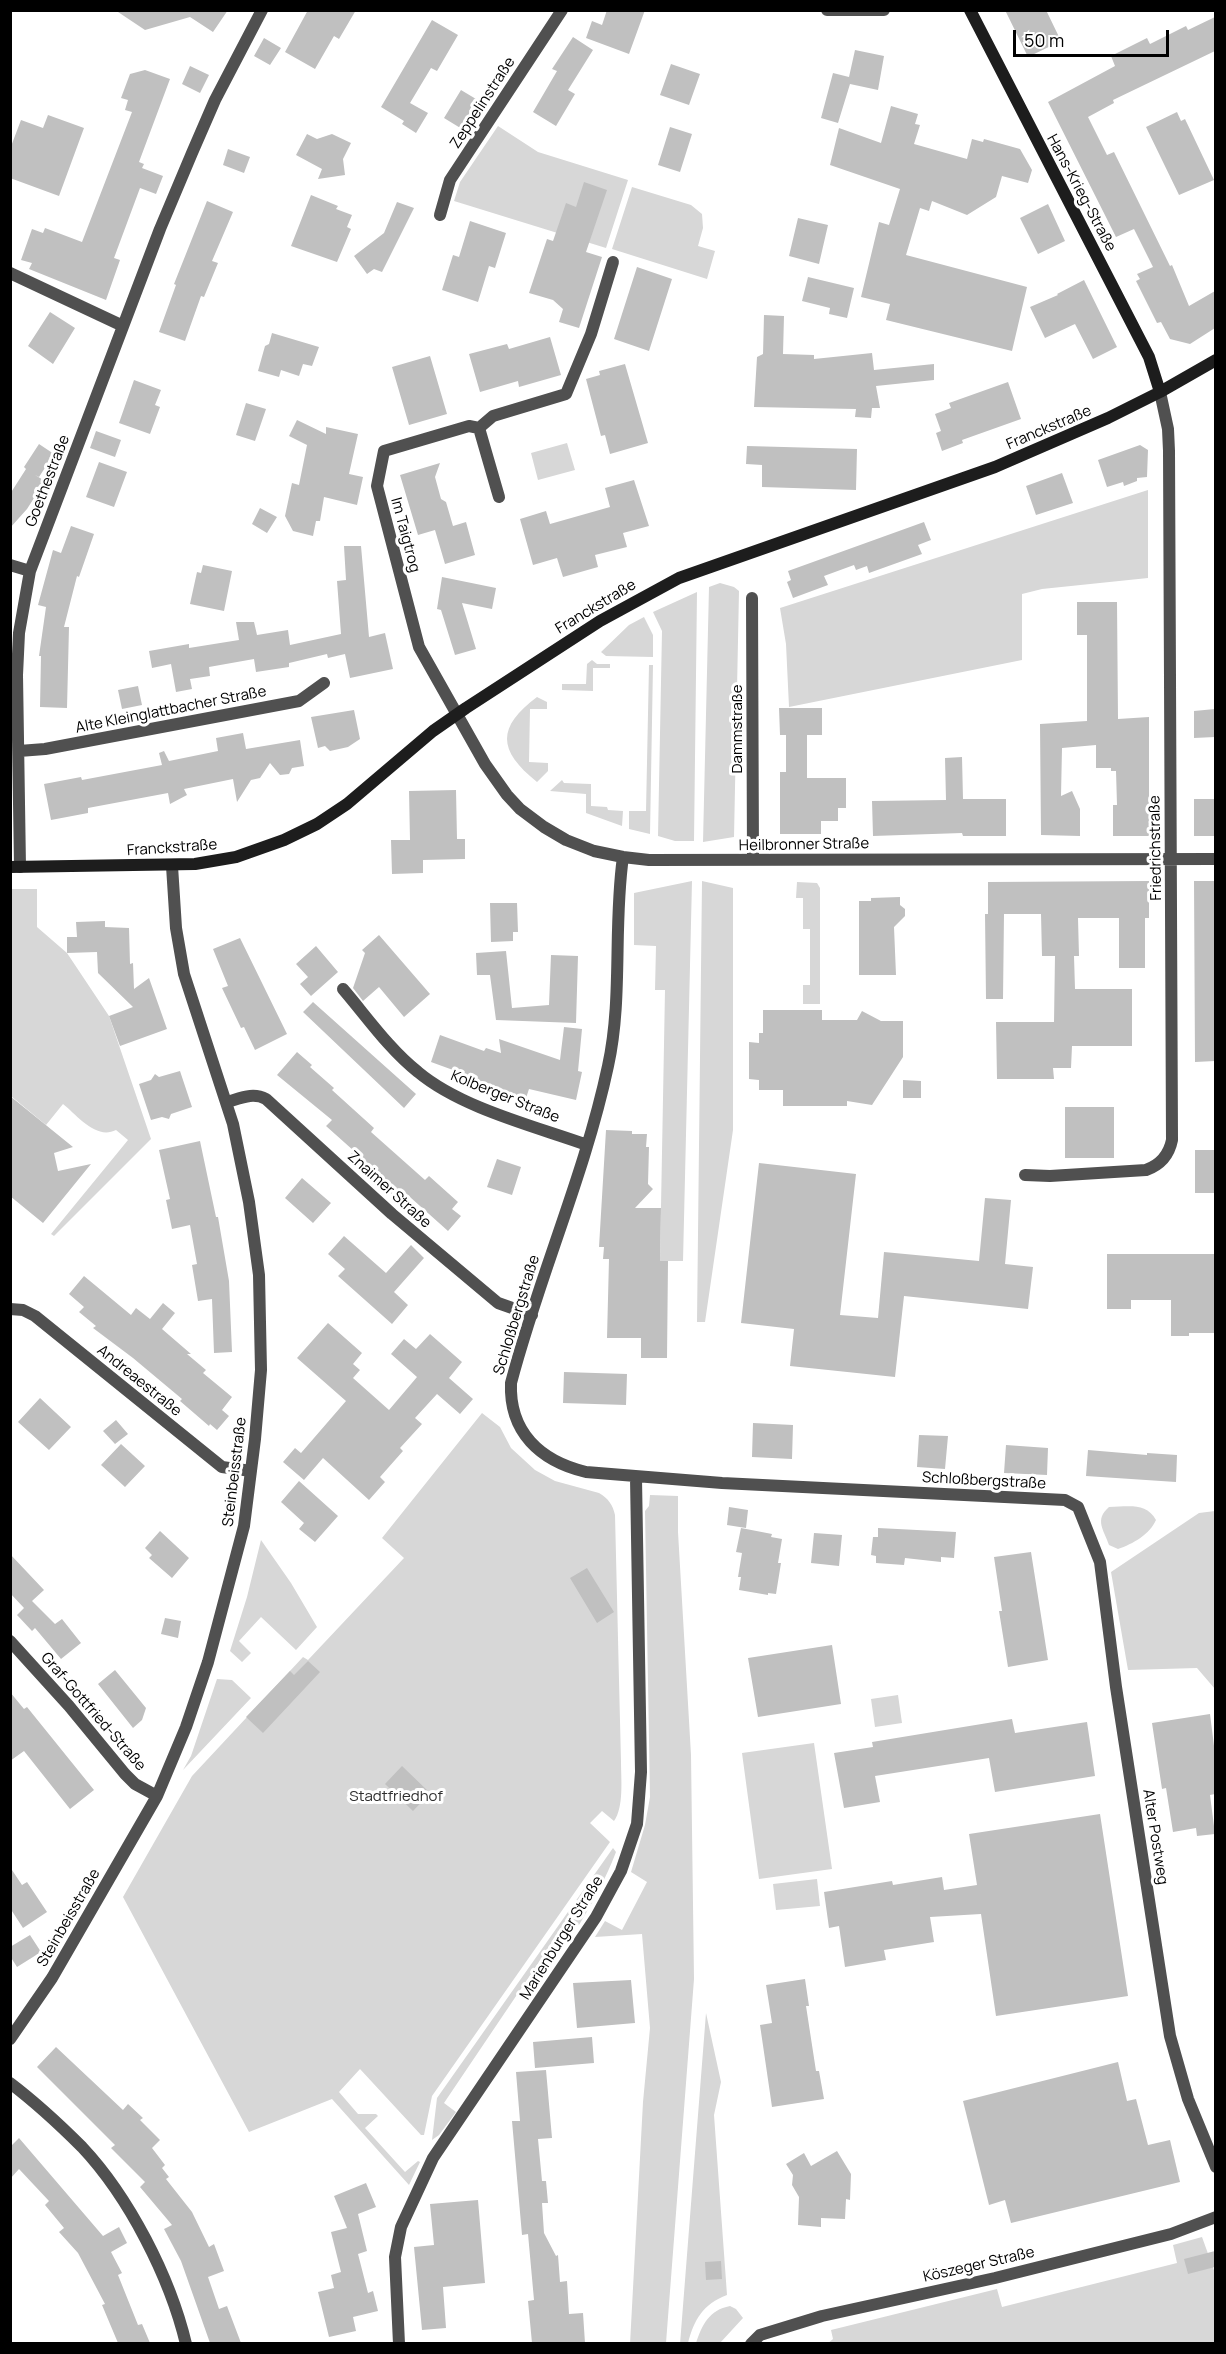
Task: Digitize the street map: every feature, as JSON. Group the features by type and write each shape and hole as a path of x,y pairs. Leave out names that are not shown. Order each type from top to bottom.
{"street":[{"name":"Goethestraße","path":"15,867 19,751 17,675 19,633 30,571 192,153 215,100 262,10"},
{"name":"Zeppelinstraße","path":"440,215 450,180 562,10"},
{"path":"827,10 884,10"},
{"name":"Hans-Krieg-Straße","path":"970,10 1149,357 1160,392"},
{"name":"Im Taigtrog","path":"457,714 419,647 377,486 384,451 470,426 479,428 494,416 566,394 591,334 613,262"},
{"path":"10,273 123,327"},
{"name":"Franckstraße","path":"15,867 172,866 211,862 264,848 309,828 353,800 433,730 600,621 679,578 995,467 1069,437 1160,392 1215,360"},
{"name":"Friedrichstraße","path":"1025,1175 1140,1172 1157,1165 1169,1152 1173,1133 1169,451 1168,429 1160,392"},
{"path":"479,428 499,497"},
{"path":"10,565 30,571"},
{"name":"Dammstraße","path":"752,598 753,860"},
{"name":"Alte Kleinglattbacher Straße","path":"19,751 45,749 299,701 324,683"},
{"name":"Heilbronner Straße","path":"457,714 495,780 526,814 544,827 579,846 623,857 690,861 1215,859"},
{"name":"Schloßbergstraße","path":"623,857 615,1012 610,1054 587,1145 511,1383 512,1408 522,1431 536,1448 566,1466 586,1472 636,1478 1065,1500 1078,1507"},
{"name":"Steinbeisstraße","path":"10,2039 52,1978 157,1796 186,1727 208,1662 244,1526 261,1370 259,1275 249,1202 227,1102 184,974 176,928 172,866"},
{"name":"Kolberger Straße","path":"344,989 400,1055 417,1072 438,1086 483,1108 587,1145"},
{"name":"Znaimer Straße","path":"227,1102 251,1095 259,1095 266,1099 392,1214 498,1303 532,1315"},
{"name":"Andreaestraße","path":"10,1309 23,1310 35,1316 222,1467 251,1471"},
{"name":"Marienburger Straße","path":"399,2343 395,2257 396,2242 405,2217 433,2158 596,1917 621,1871 637,1824 641,1772 636,1478"},
{"name":"Alter Postweg","path":"1078,1507 1100,1562 1116,1687 1170,2036 1188,2099 1215,2167"},
{"name":"Graf-Gottfried-Straße","path":"10,1641 69,1706 125,1774 135,1784 157,1796"},
{"path":"10,2083 82,2148 113,2189 141,2231 163,2276 186,2343"},
{"name":"Köszeger Straße","path":"751,2343 760,2335 822,2316 995,2278 1171,2234 1215,2217"}],"green space":[{"path":"498,126 538,152 628,180 606,248 454,201 460,182"},
{"path":"632,187 691,205 702,214 703,228 698,246 715,251 707,279 612,249"},
{"path":"567,443 575,470 538,480 531,453"},
{"path":"1148,490 1148,578 1042,589 1022,594 1022,660 789,707 786,644 780,608"},
{"path":"720,583 739,591 734,837 703,842 709,587"},
{"path":"697,592 694,841 675,841 658,836 662,631 653,612"},
{"path":"644,617 653,635 653,657 606,656 601,652 629,625"},
{"path":"592,660 597,664 610,664 610,668 593,668 593,691 562,690 562,684 586,684 587,664"},
{"path":"649,665 653,665 650,834 629,829 629,811 646,811"},
{"path":"537,697 547,702 547,709 530,709 529,762 548,763 548,771 537,782 514,759 507,739 514,718"},
{"path":"562,780 564,783 591,784 591,806 623,811 622,826 586,813 586,794 550,791"},
{"path":"692,881 683,1261 660,1261 665,990 655,990 656,946 634,945 634,893"},
{"path":"702,881 733,888 733,1130 705,1322 697,1322"},
{"path":"797,882 817,883 820,888 820,1004 803,1004 803,985 810,985 810,929 803,929 803,898 796,898"},
{"path":"10,889 37,889 37,927 67,953 109,1016 151,1139 54,1236 51,1234 128,1140 116,1130 101,1132 94,1129 63,1104 46,1125 11,1096"},
{"name":"Stadtfriedhof","path":"482,1413 500,1427 511,1448 535,1470 555,1481 599,1493 613,1508 615,1515 621,1801 614,1821 602,1811 590,1823 610,1842 432,2096 424,2135 421,2135 360,2069 339,2092 358,2114 378,2116 365,2128 405,2172 418,2161 420,2162 409,2185 332,2099 249,2132 123,1897 192,1776 303,1657 308,1660 404,1558 382,1538"},
{"path":"650,1495 678,1496 678,1532 691,1755 694,1979 666,2343 630,2344 643,2102 650,2028 642,1934 595,1937 605,1921 622,1930 647,1882 631,1872 645,1825 650,1797 645,1511 649,1506"},
{"path":"1109,1507 1142,1508 1152,1514 1156,1520 1150,1530 1140,1538 1118,1549 1109,1545 1101,1521 1104,1512"},
{"path":"1215,1511 1215,1689 1197,1668 1128,1670 1111,1572 1199,1513"},
{"path":"261,1540 291,1583 317,1627 296,1650 261,1617 239,1641 251,1653 242,1662 230,1651 247,1597"},
{"path":"217,1679 232,1680 251,1698 183,1770 191,1756"},
{"path":"898,1695 902,1723 875,1727 871,1699"},
{"path":"814,1743 832,1869 759,1879 742,1753"},
{"path":"613,1848 616,1852 608,1871 579,1925 568,1919 444,2103 456,2112 439,2135 432,2140 437,2098"},
{"path":"817,1879 820,1906 776,1910 773,1884"},
{"path":"706,2013 721,2082 714,2115 727,2295 706,2308 693,2327 688,2343 680,2344"},
{"path":"1202,2237 1215,2273 1215,2343 827,2344 833,2339 831,2330 997,2289 1002,2307 1177,2263 1173,2245"},
{"path":"730,2306 736,2309 743,2318 720,2343 696,2343 707,2319 717,2311"}],"building":[{"path":"115,10 228,10 213,32 190,17 145,30"},
{"path":"308,10 356,10 339,39 334,36 315,69 285,52"},
{"path":"607,10 645,10 629,54 586,38 592,21 602,25"},
{"path":"1005,10 1046,10 1061,41 1028,57"},
{"path":"1215,17 1215,51 1113,100 1114,103 1088,117 1107,155 1114,152 1170,266 1172,265 1189,306 1215,291 1215,328 1190,344 1170,339 1161,322 1157,323 1136,281 1140,279 1137,274 1153,267 1134,229 1116,237 1048,102 1115,66 1111,56 1147,38 1150,44 1186,26 1188,30"},
{"path":"432,20 458,35 437,71 431,68 410,103 428,113 416,133 402,124 404,121 381,107"},
{"path":"573,37 593,50 568,90 575,94 556,126 533,112 557,71 552,69"},
{"path":"264,38 281,48 270,65 254,56"},
{"path":"855,50 884,56 878,90 850,84 838,123 821,118 833,73 849,77"},
{"path":"671,64 700,74 689,105 660,95"},
{"path":"190,66 209,75 200,93 182,84"},
{"path":"145,70 170,79 139,162 144,164 142,168 163,176 156,194 140,188 114,258 120,260 106,300 29,269 32,263 21,260 32,229 43,233 45,228 82,242 132,112 125,110 128,100 121,98 130,74"},
{"path":"461,90 476,99 462,129 444,118"},
{"path":"891,106 918,114 915,124 920,125 914,144 967,159 972,139 983,142 984,139 1020,149 1032,170 1028,183 1002,176 996,197 967,215 932,201 929,211 920,208 906,255 1027,287 1012,351 886,320 890,304 861,297 879,222 889,225 900,189 830,165 839,128 881,143"},
{"path":"1177,112 1181,121 1185,119 1214,180 1179,195 1146,127"},
{"path":"48,115 84,128 59,196 10,178 10,149 21,120 43,128"},
{"path":"670,127 692,134 680,172 658,165"},
{"path":"307,134 317,139 332,134 351,143 343,159 345,175 318,179 322,169 296,155"},
{"path":"228,149 250,157 244,173 223,165"},
{"path":"584,182 607,190 586,252 602,257 579,328 559,322 563,309 553,300 529,293 547,239 553,241 566,203 576,207"},
{"path":"311,195 338,206 336,209 352,215 347,227 351,229 337,262 291,246"},
{"path":"207,201 233,212 212,261 218,263 204,297 201,296 185,341 159,332 176,285 174,284"},
{"path":"397,202 414,208 382,272 374,269 367,274 354,256 384,233"},
{"path":"1048,204 1065,241 1038,254 1020,218"},
{"path":"798,218 828,225 819,264 789,256"},
{"path":"470,221 506,233 495,268 489,266 478,302 442,290 453,255 459,257"},
{"path":"637,267 672,279 649,351 614,339"},
{"path":"808,277 854,288 847,318 829,314 830,308 802,301"},
{"path":"1084,280 1117,347 1093,359 1075,324 1045,338 1030,307"},
{"path":"50,312 75,328 53,364 28,346"},
{"path":"764,315 784,316 783,354 814,355 814,359 872,353 874,370 934,364 934,380 876,386 880,408 872,408 871,418 855,417 856,409 754,407 757,357 763,354"},
{"path":"272,333 319,347 312,366 303,364 299,376 281,370 279,377 258,371 265,346 269,344"},
{"path":"550,337 561,375 519,387 518,381 480,392 469,354 507,344 509,349"},
{"path":"430,356 447,414 409,425 392,367"},
{"path":"625,364 648,443 610,454 605,435 601,436 586,379 600,375 599,371"},
{"path":"134,380 161,390 155,405 160,407 150,434 119,423"},
{"path":"1008,382 1021,419 962,440 963,443 942,451 936,433 941,431 935,414 951,408 949,403"},
{"path":"246,403 266,409 255,441 236,435"},
{"path":"297,420 326,434 326,427 358,434 349,474 363,477 357,505 324,497 320,521 316,521 313,536 293,531 285,516 292,483 299,485 307,445 289,436"},
{"path":"96,431 121,440 115,457 90,448"},
{"path":"39,444 54,454 39,477 35,475 45,481 27,509 10,528 10,494"},
{"path":"1140,445 1148,450 1147,477 1137,478 1137,481 1124,486 1123,482 1107,487 1098,460"},
{"path":"747,446 857,449 856,490 762,487 762,465 746,464"},
{"path":"99,462 127,472 114,507 86,497"},
{"path":"440,463 435,477 441,499 446,502 453,526 466,522 475,555 445,564 435,530 418,535 400,475"},
{"path":"1062,473 1073,503 1036,515 1026,486"},
{"path":"634,480 649,526 623,533 627,547 595,555 598,567 563,577 557,558 533,565 520,519 546,511 550,524 610,507 605,488"},
{"path":"260,508 277,517 267,533 252,524"},
{"path":"924,522 931,540 918,545 922,554 869,573 867,566 856,570 854,565 824,576 828,585 793,598 787,582 791,580 788,571"},
{"path":"71,526 94,534 79,577 77,576 64,627 69,627 67,708 40,707 41,656 39,656 46,607 38,605 53,550 61,553"},
{"path":"344,546 361,546 369,637 385,633 393,669 350,678 345,654 328,658 327,654 289,663 289,667 256,672 254,659 209,667 210,676 190,679 192,689 176,692 171,664 152,668 149,651 189,644 189,648 239,640 236,622 254,622 257,635 288,630 290,645 341,634 337,581 346,580"},
{"path":"203,565 232,571 224,611 190,604 197,572 201,573"},
{"path":"442,577 496,588 492,609 462,603 476,649 455,655 441,610 437,609"},
{"path":"1077,602 1117,602 1118,719 1149,717 1149,836 1113,836 1113,805 1117,805 1116,771 1111,771 1111,768 1096,768 1096,745 1062,748 1061,796 1072,791 1080,809 1080,836 1041,835 1040,724 1087,721 1087,635 1077,635"},
{"path":"138,686 142,705 122,709 118,690"},
{"path":"779,708 822,708 822,735 807,735 807,778 846,778 846,808 838,808 838,821 821,821 821,834 780,834 780,772 786,772 786,735 780,735"},
{"path":"1215,709 1215,737 1194,738 1194,711"},
{"path":"354,710 360,739 348,747 330,751 325,746 318,748 311,717"},
{"path":"243,733 246,749 300,740 304,766 292,768 289,774 280,775 270,763 260,778 251,780 237,802 233,779 184,789 187,795 170,804 168,793 88,808 88,813 51,820 44,784 81,777 82,780 162,765 159,753 164,751 169,761 218,751 216,738"},
{"path":"962,757 963,799 1006,799 1006,836 963,836 962,833 873,836 872,801 946,800 945,758"},
{"path":"456,790 457,839 465,839 465,859 423,860 423,873 392,874 391,840 410,840 409,791"},
{"path":"1194,799 1215,799 1215,836 1194,836"},
{"path":"1149,881 1149,918 1145,918 1145,968 1119,968 1119,918 1078,918 1079,956 1074,956 1075,989 1132,989 1132,1046 1072,1046 1071,1068 1053,1068 1054,1079 997,1079 996,1022 1054,1022 1055,956 1042,956 1041,914 1004,914 1003,999 986,999 985,914 988,914 988,882"},
{"path":"1194,881 1215,881 1215,1061 1195,1062"},
{"path":"900,897 900,905 905,909 905,916 894,927 896,975 859,975 859,901 871,901 871,898"},
{"path":"490,903 517,903 518,932 513,932 513,941 491,942"},
{"path":"105,921 105,927 129,928 130,964 133,963 134,989 149,978 167,1029 120,1046 109,1016 133,1007 98,973 97,952 67,953 67,937 77,937 76,922"},
{"path":"379,935 430,994 404,1017 379,987 363,1001 353,988 365,953 362,950"},
{"path":"240,938 287,1034 255,1050 244,1027 241,1028 222,988 228,986 213,949"},
{"path":"316,946 338,972 311,996 300,984 308,977 296,964"},
{"path":"506,951 512,1008 549,1005 551,955 578,956 576,1023 496,1020 490,975 477,975 476,953"},
{"path":"313,1002 416,1094 404,1108 303,1012"},
{"path":"763,1010 822,1010 822,1020 857,1020 862,1011 881,1021 903,1021 903,1057 872,1105 847,1101 847,1106 783,1106 783,1090 759,1090 759,1080 749,1079 749,1042 759,1043 759,1033 763,1033"},
{"path":"564,1027 582,1029 578,1071 582,1072 576,1100 529,1089 524,1104 497,1094 499,1088 431,1062 440,1035 484,1051 486,1048 501,1053 499,1039 560,1060"},
{"path":"297,1052 334,1088 332,1090 374,1128 371,1132 425,1180 429,1176 458,1202 452,1209 461,1216 448,1231 401,1189 395,1197 349,1156 354,1151 326,1126 332,1120 277,1075"},
{"path":"180,1071 192,1107 171,1114 169,1119 162,1117 151,1120 139,1084 151,1080 155,1074 159,1077"},
{"path":"903,1080 921,1081 921,1098 903,1098"},
{"path":"10,1096 73,1147 54,1153 58,1171 91,1164 43,1223 10,1196"},
{"path":"1065,1107 1114,1107 1114,1158 1065,1158"},
{"path":"606,1130 647,1134 648,1184 653,1189 635,1208 661,1208 660,1261 668,1261 667,1358 641,1358 641,1338 607,1338 609,1259 603,1259 604,1247 599,1247"},
{"path":"200,1141 216,1217 218,1217 229,1281 232,1352 214,1353 212,1299 198,1301 192,1265 197,1264 190,1225 172,1229 166,1200 170,1199 159,1150"},
{"path":"1195,1150 1215,1150 1215,1193 1195,1193"},
{"path":"497,1159 521,1167 512,1195 487,1187"},
{"path":"759,1163 856,1174 840,1315 878,1318 884,1252 979,1261 985,1198 1011,1200 1005,1264 1033,1267 1028,1309 904,1296 895,1377 790,1366 794,1329 741,1323"},
{"path":"302,1178 331,1203 313,1223 285,1198"},
{"path":"344,1236 386,1273 411,1245 424,1258 394,1292 408,1305 392,1324 338,1276 345,1269 328,1254"},
{"path":"1107,1254 1215,1254 1215,1333 1171,1336 1171,1300 1131,1300 1131,1309 1107,1309"},
{"path":"84,1276 131,1315 136,1308 150,1319 163,1303 175,1313 162,1329 206,1370 203,1373 232,1397 222,1410 229,1416 217,1430 210,1424 209,1426 180,1401 182,1399 133,1358 93,1328 96,1326 79,1312 84,1307 69,1294"},
{"path":"328,1323 362,1353 353,1364 360,1370 353,1378 389,1410 417,1377 391,1354 404,1339 416,1349 430,1334 462,1362 449,1378 473,1399 460,1414 437,1394 415,1418 422,1424 400,1448 403,1451 380,1477 385,1482 369,1500 323,1458 304,1480 283,1462 295,1448 301,1453 346,1401 297,1358"},
{"path":"564,1372 627,1374 626,1405 563,1403"},
{"path":"40,1398 71,1427 49,1450 18,1422"},
{"path":"116,1420 128,1434 115,1444 103,1431"},
{"path":"753,1423 793,1425 792,1459 752,1457"},
{"path":"919,1435 948,1436 945,1469 917,1467"},
{"path":"121,1444 145,1466 125,1487 101,1465"},
{"path":"1006,1445 1048,1448 1047,1475 1004,1473"},
{"path":"1088,1450 1177,1455 1176,1482 1086,1476"},
{"path":"299,1481 338,1516 315,1542 299,1529 304,1523 281,1502"},
{"path":"729,1507 748,1510 746,1528 727,1525"},
{"path":"741,1528 772,1534 771,1537 782,1539 776,1594 768,1593 768,1595 739,1590 741,1577 738,1577 742,1553 736,1552"},
{"path":"878,1528 956,1532 954,1558 941,1557 941,1562 905,1558 904,1565 876,1563 876,1556 871,1555 873,1537 878,1537"},
{"path":"160,1531 189,1558 172,1578 149,1558 152,1555 145,1548"},
{"path":"814,1533 842,1535 839,1566 811,1563"},
{"path":"1031,1552 1048,1660 1008,1667 999,1611 1002,1611 994,1557"},
{"path":"10,1554 44,1590 32,1601 55,1624 62,1619 81,1643 61,1659 35,1628 32,1631 17,1615 24,1608 10,1593"},
{"path":"587,1568 614,1612 597,1623 570,1578"},
{"path":"165,1618 181,1621 178,1638 161,1634"},
{"path":"832,1645 841,1704 758,1717 748,1658"},
{"path":"308,1661 320,1672 263,1733 246,1717 290,1671 294,1675"},
{"path":"115,1670 146,1708 142,1720 133,1728 98,1684"},
{"path":"10,1692 24,1709 27,1707 94,1790 70,1809 24,1751 10,1761"},
{"path":"1210,1714 1215,1754 1215,1794 1210,1795 1215,1834 1197,1836 1196,1828 1173,1832 1166,1788 1162,1789 1152,1723"},
{"path":"1012,1719 1015,1733 1087,1722 1095,1776 995,1792 989,1758 875,1776 880,1802 844,1808 834,1753 873,1747 872,1742"},
{"path":"402,1766 430,1793 413,1811 385,1784"},
{"path":"1100,1814 1128,1996 996,2016 981,1914 930,1917 934,1942 884,1950 886,1960 845,1967 839,1926 829,1928 824,1892 892,1881 893,1885 942,1877 944,1890 977,1885 969,1834"},
{"path":"10,1867 22,1885 27,1882 47,1912 23,1928 10,1908"},
{"path":"30,1935 41,1952 17,1967 10,1956 10,1947"},
{"path":"805,1979 809,2006 806,2006 816,2071 819,2071 824,2099 772,2107 760,2025 772,2023 766,1985"},
{"path":"631,1980 635,2023 577,2028 573,1983"},
{"path":"592,2037 594,2063 535,2068 533,2042"},
{"path":"56,2047 123,2110 128,2104 143,2118 140,2120 160,2140 152,2148 165,2165 162,2168 169,2177 166,2179 192,2212 209,2247 214,2244 224,2271 208,2277 219,2309 227,2306 241,2343 210,2343 181,2261 164,2229 172,2225 140,2187 145,2182 111,2148 115,2145 37,2067"},
{"path":"1118,2062 1127,2101 1136,2099 1148,2145 1170,2140 1180,2182 1011,2223 1005,2200 989,2205 963,2101"},
{"path":"546,2070 552,2138 538,2139 542,2181 546,2181 548,2203 542,2203 544,2233 556,2256 558,2255 560,2282 567,2281 569,2314 583,2313 585,2343 532,2343 528,2301 534,2300 528,2234 522,2235 512,2121 520,2121 516,2072"},
{"path":"19,2138 103,2236 119,2227 127,2243 111,2252 122,2273 118,2275 138,2325 142,2324 150,2343 118,2343 102,2305 105,2304 78,2253 59,2232 64,2228 45,2205 49,2201 19,2169 10,2179 10,2147"},
{"path":"837,2151 851,2174 850,2200 846,2199 845,2219 821,2218 821,2227 798,2225 799,2197 792,2185 793,2175 786,2164 804,2153 811,2166"},
{"path":"366,2183 376,2207 358,2214 367,2251 358,2254 368,2293 373,2291 378,2311 353,2317 356,2331 329,2337 318,2292 334,2288 331,2275 341,2272 331,2232 347,2228 334,2196"},
{"path":"478,2200 485,2283 443,2287 446,2328 422,2330 414,2247 434,2245 430,2204"},
{"path":"1215,2251 1215,2267 1188,2274 1184,2259"},
{"path":"721,2261 722,2279 706,2280 705,2262"}]}
